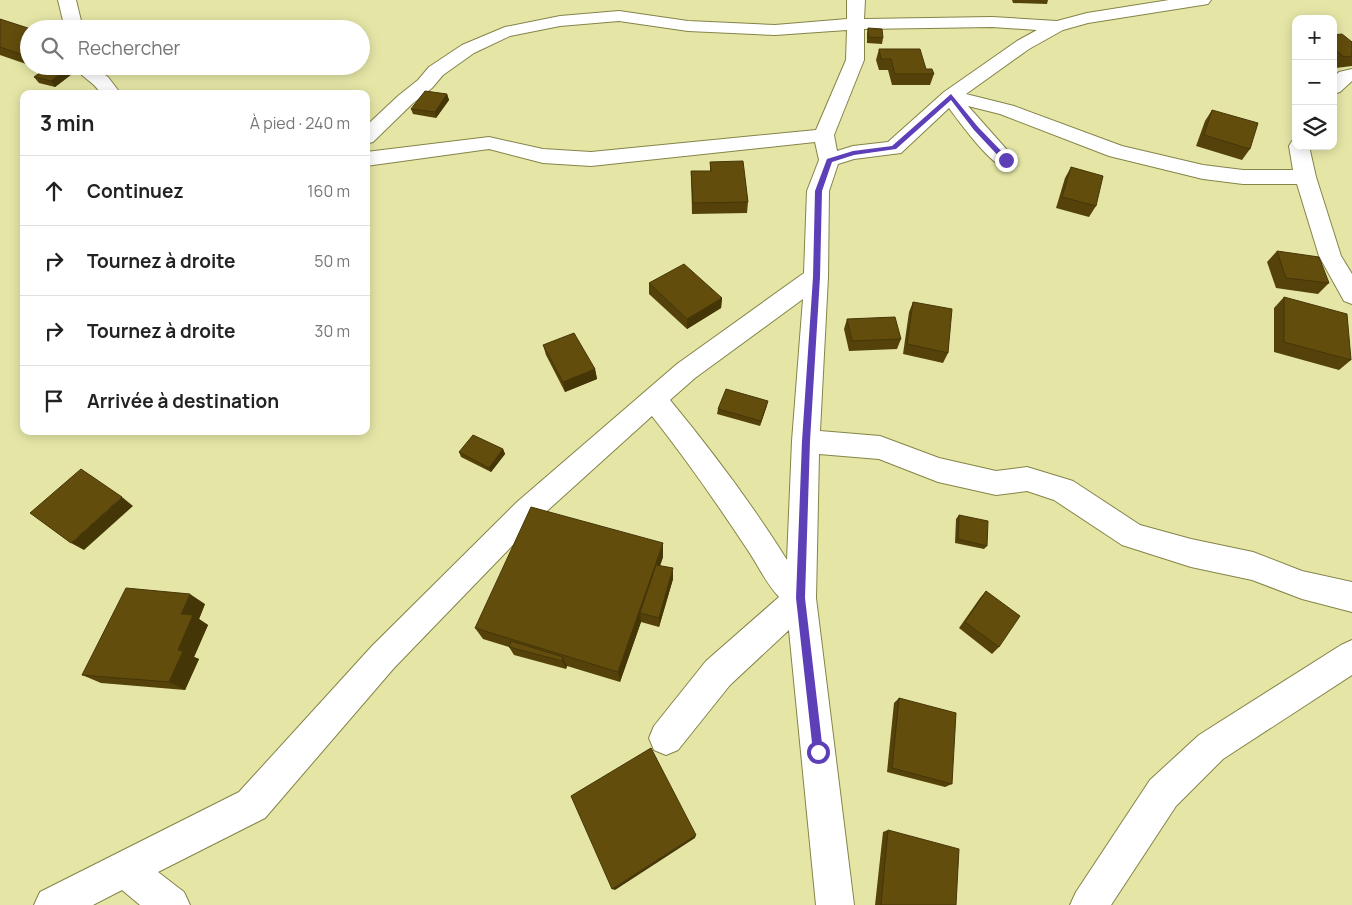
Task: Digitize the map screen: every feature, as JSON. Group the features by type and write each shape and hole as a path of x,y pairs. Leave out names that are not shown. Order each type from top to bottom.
{"street":[{"path":"67,0 72,20"},
{"path":"370,158 489,143 543,156 591,159 827,148 853,153 894,148 951,96 1023,45 1057,26 1087,18 1202,0"},
{"path":"370,134 404,100 425,84 436,70 468,49 505,32 560,21 619,16 688,26 775,30 855,12 1057,26"},
{"path":"835,905 801,598 806,441 816,277 818,191 827,148 854,60 855,12"},
{"path":"93,75 109,90"},
{"path":"1337,84 1346,76 1352,75"},
{"path":"951,96 976,129 1006,160"},
{"path":"951,96 1007,110 1116,151 1203,172 1244,177 1305,177"},
{"path":"1300,150 1305,177 1330,256 1352,295"},
{"path":"52,905 252,805 383,657 527,511 686,371 816,277"},
{"path":"654,399 690,444 757,538 782,579 801,598"},
{"path":"806,441 880,448 938,470 996,483 1027,479 1063,490 1132,536 1253,566 1302,585 1352,597"},
{"path":"666,738 718,673 801,598"},
{"path":"1089,905 1163,793 1211,748 1352,656"},
{"path":"124,869 171,905"}],"building":[{"path":"0,19 20,25 20,54 0,47"},
{"path":"868,28 882,29 883,38 868,37"},
{"path":"1342,34 1352,42 1352,56 1344,57 1337,51 1337,35"},
{"path":"879,49 920,49 926,69 932,69 934,74 895,74 891,59 881,59"},
{"path":"37,75 59,75 51,81 34,77"},
{"path":"425,91 447,94 435,112 411,109"},
{"path":"1212,110 1258,123 1250,149 1204,135"},
{"path":"743,161 748,202 693,203 691,171 711,171 710,162"},
{"path":"1071,167 1103,176 1096,206 1062,197"},
{"path":"1277,251 1319,257 1329,283 1286,278"},
{"path":"684,264 722,298 687,319 649,283"},
{"path":"1284,297 1347,314 1351,360 1284,342"},
{"path":"913,302 952,309 948,353 907,344"},
{"path":"895,317 901,339 852,341 847,319"},
{"path":"574,333 595,369 563,382 543,345"},
{"path":"726,389 768,401 761,421 718,409"},
{"path":"473,435 503,449 489,468 459,452"},
{"path":"81,469 122,497 71,543 30,513"},
{"path":"531,507 663,543 618,672 475,628"},
{"path":"959,515 988,521 987,546 958,539"},
{"path":"656,565 673,568 659,618 640,613"},
{"path":"126,588 190,594 181,614 193,615 178,650 183,651 169,682 82,675"},
{"path":"986,591 1020,616 999,647 965,622"},
{"path":"511,641 563,657 562,661 509,647"},
{"path":"899,698 956,713 952,784 892,768"},
{"path":"651,748 696,835 612,889 571,796"},
{"path":"888,830 959,849 956,905 881,905"}],"route":[{"path":"818,752 801,598 806,441 816,277 818,191 829,160 853,153 894,148 951,96 976,129 1006,160"}]}
